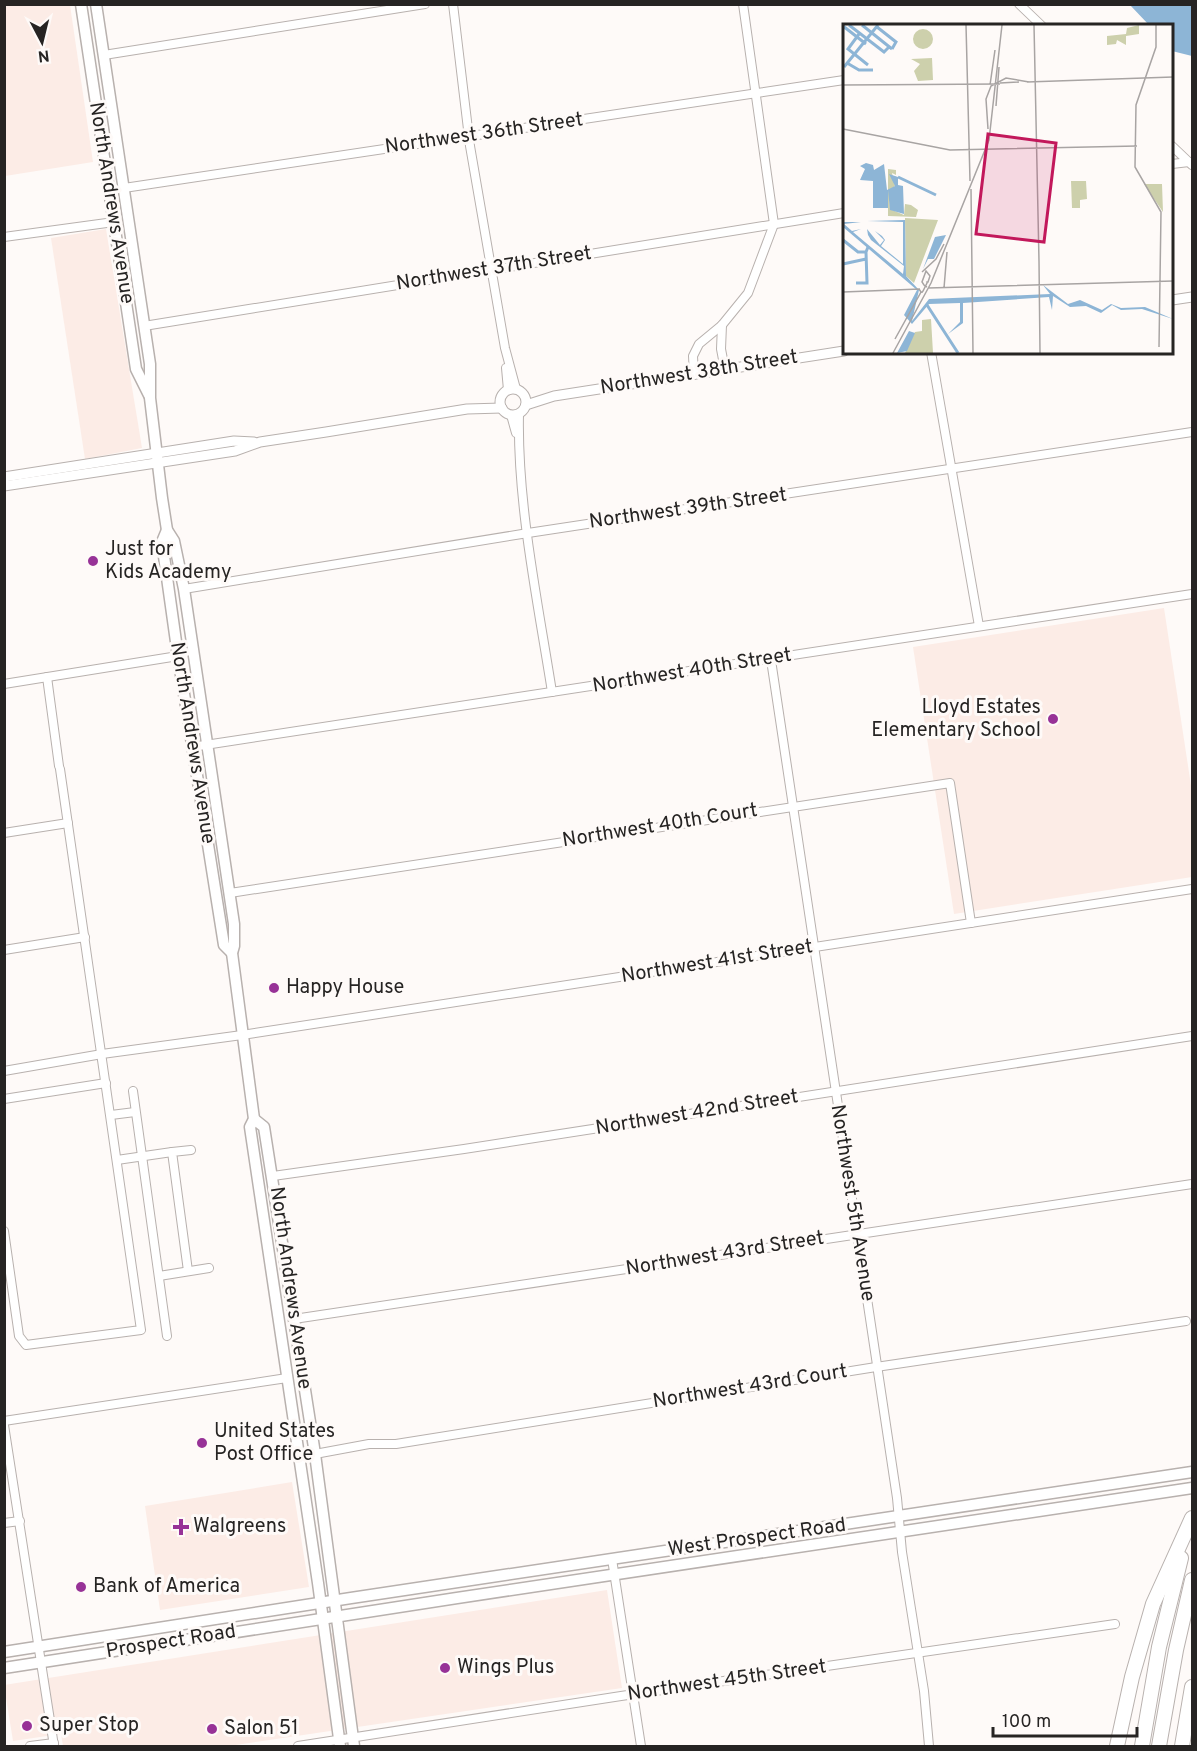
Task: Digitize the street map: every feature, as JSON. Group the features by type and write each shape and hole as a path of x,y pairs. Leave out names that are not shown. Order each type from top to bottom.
{"highway":[{"path":"1117,1746 1150,1613 1192,1517"},
{"path":"1142,1746 1159,1647 1192,1517"},
{"path":"1159,1746 1176,1650 1192,1580"},
{"path":"1182,1746 1192,1687"}],"main road":[{"name":"North Andrews Avenue","path":"81,4 136,369 150,398"},
{"name":"North Andrews Avenue","path":"96,4 150,364 150,398 167,530 174,541 184,589 230,893 234,924 232,953 254,1119 250,1127 340,1744"},
{"path":"106,177 116,187 124,188"},
{"path":"114,222 125,228 131,239"},
{"name":"North Andrews Avenue","path":"167,530 162,542 178,656 224,945 232,953"},
{"name":"North Andrews Avenue","path":"254,1119 264,1127 273,1176 315,1454 353,1743"},
{"path":"277,1306 294,1319"},
{"name":"West Prospect Road","path":"321,1602 1192,1472"},
{"name":"West Prospect Road","path":"337,1616 1192,1488"},
{"name":"Prospect Road","path":"4,1652 321,1602"},
{"name":"Prospect Road","path":"4,1668 337,1616"}],"street":[{"path":"104,55 425,4"},
{"path":"453,4 469,136 505,348 516,391 526,405 515,414"},
{"path":"694,375 693,356 699,344 722,325 748,293 774,224 743,4"},
{"path":"1020,4 1040,24"},
{"name":"Northwest 36th Street","path":"124,188 843,80"},
{"path":"1173,147 1191,163"},
{"path":"1173,164 1191,163"},
{"name":"Northwest 37th Street","path":"144,326 843,213"},
{"path":"4,237 114,222"},
{"path":"1173,300 1189,297"},
{"path":"722,325 721,349 725,370"},
{"name":"Northwest 38th Street","path":"526,405 554,396 843,351"},
{"path":"931,354 979,626"},
{"path":"4,477 235,451 260,442 501,404 516,391"},
{"name":"Northwest 38th Street","path":"516,391 554,396"},
{"path":"501,404 515,414 528,533 552,692"},
{"name":"Northwest 39th Street","path":"184,589 528,533 1192,432"},
{"path":"4,486 158,458"},
{"name":"Northwest 40th Street","path":"192,747 1192,594"},
{"path":"4,684 178,656"},
{"name":"Northwest 5th Avenue","path":"771,660 899,1516 929,1746"},
{"path":"4,1230 19,1336 26,1345 141,1330 47,677"},
{"name":"Northwest 40th Court","path":"230,893 950,783 971,924"},
{"path":"4,833 68,823"},
{"name":"Northwest 41st Street","path":"4,1071 102,1054 242,1035 1192,889"},
{"path":"4,950 85,937"},
{"name":"Northwest 42nd Street","path":"273,1176 464,1149 1192,1036"},
{"path":"4,1099 106,1083"},
{"path":"133,1091 167,1336"},
{"path":"111,1115 135,1112"},
{"path":"117,1160 191,1150"},
{"path":"171,1152 188,1271"},
{"name":"Northwest 43rd Street","path":"294,1319 1192,1184"},
{"path":"159,1276 208,1268"},
{"name":"Northwest 43rd Court","path":"315,1454 369,1444 408,1442 876,1367 1186,1321"},
{"path":"30,1746 54,1744 4,1423 287,1378"},
{"path":"4,1524 20,1521"},
{"path":"612,1559 641,1746"},
{"name":"Northwest 45th Street","path":"298,1746 353,1743 634,1694 1115,1624"}],"shaded area":[{"path":"5,4 70,5 93,162 5,176"},
{"path":"106,229 142,448 85,459 51,238"},
{"name":"Lloyd Estates Elementary School","path":"1164,608 1192,792 1192,877 954,914 913,647"},
{"path":"292,1482 309,1587 160,1610 145,1506"},
{"path":"607,1590 622,1688 229,1746 63,1746 61,1734 13,1741 4,1685"}],"water":[{"path":"1130,5 1192,5 1192,56 1173,51 1173,24 1148,24"}],"place":[{"name":"Just for Kids Academy","path":"93,561"},
{"name":"Lloyd Estates Elementary School","path":"1053,719"},
{"name":"Happy House","path":"274,988"},
{"name":"United States Post Office","path":"202,1443"},
{"name":"Walgreens","path":"181,1527"},
{"name":"Bank of America","path":"81,1587"},
{"name":"Wings Plus","path":"445,1668"},
{"name":"Super Stop","path":"27,1726"},
{"name":"Salon 51","path":"212,1729"}]}
